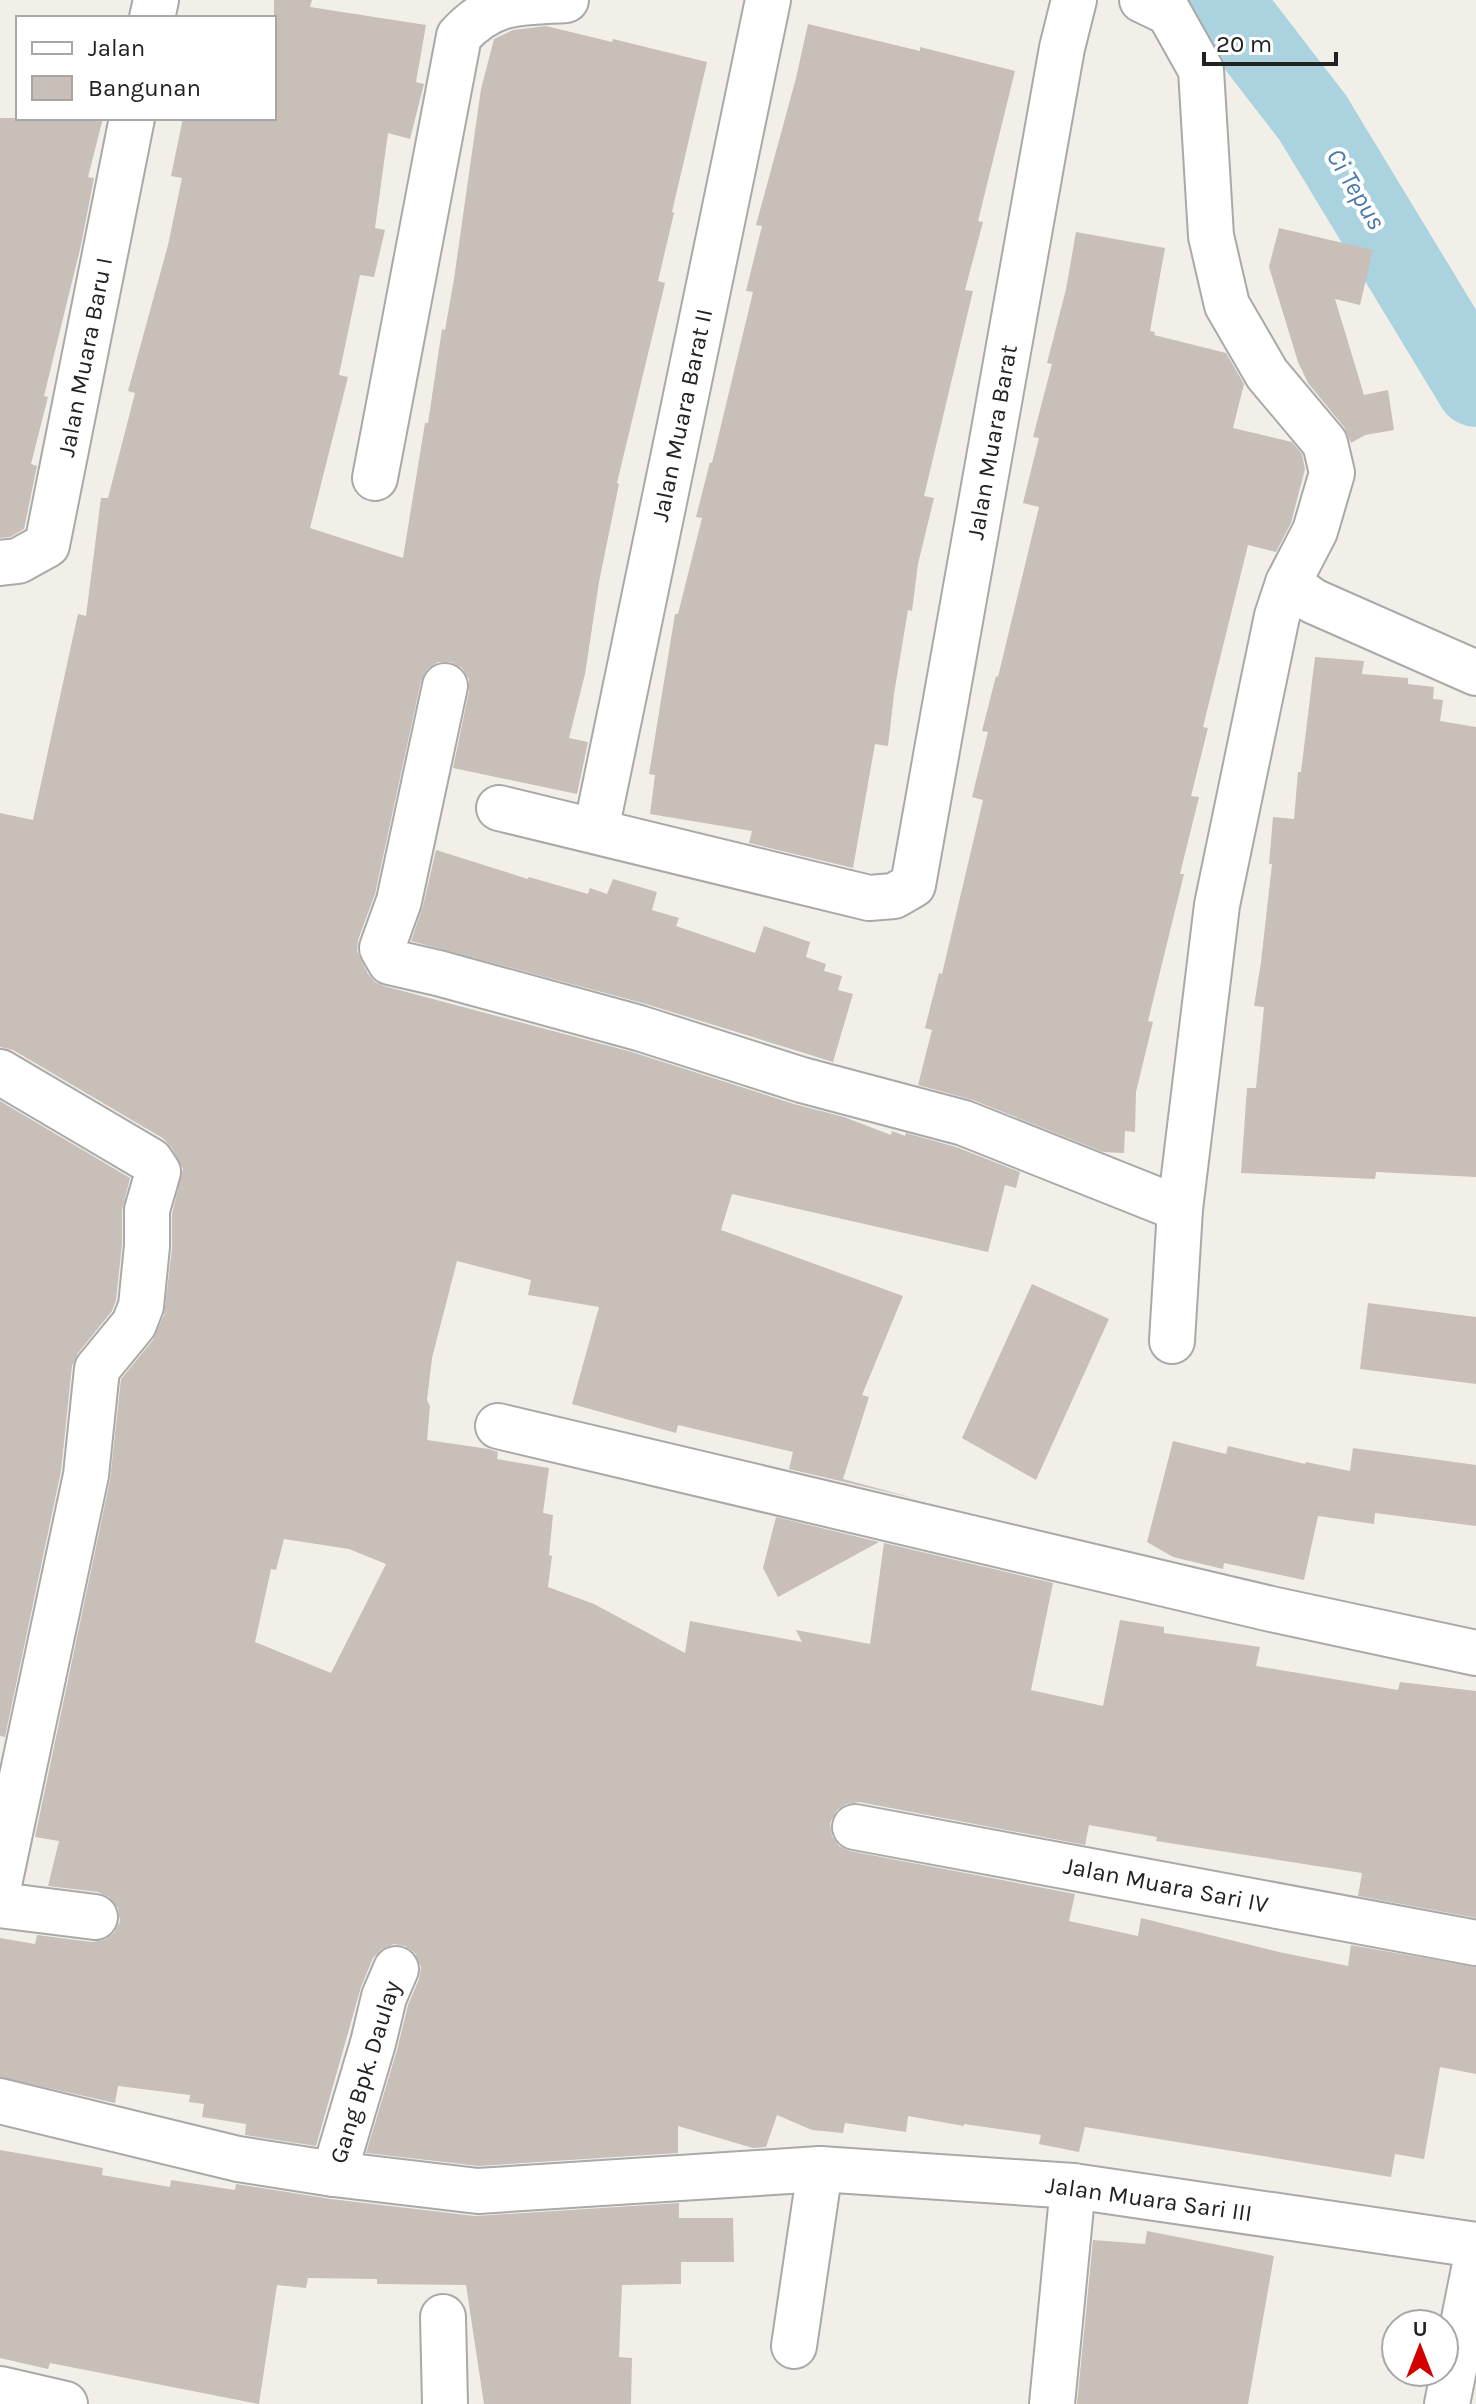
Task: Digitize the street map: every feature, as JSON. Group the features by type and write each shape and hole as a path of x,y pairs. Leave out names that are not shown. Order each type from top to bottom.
{"street":[{"path":"375,478 459,36 473,18 499,4 566,0"},
{"name":"Jalan Muara Barat II","path":"596,830 768,0"},
{"name":"Jalan Muara Barat","path":"596,830 869,898 894,896 913,885 1062,48 1074,0"},
{"path":"1142,0 1169,13 1201,70 1211,236 1227,305 1267,374 1325,443 1332,473 1301,592 1277,616 1217,905 1180,1209 1172,1341"},
{"name":"Jalan Muara Baru I","path":"0,563 18,561 47,545 132,120"},
{"path":"1301,592 1476,673"},
{"path":"445,686 399,901 382,948 390,962 639,1028 802,1080 964,1123 1180,1209"},
{"path":"499,808 596,830"},
{"path":"0,1072 151,1161 158,1172 147,1210 141,1306 134,1324 97,1369 86,1475 0,1880"},
{"path":"498,1426 1271,1609 1476,1653"},
{"name":"Jalan Muara Sari IV","path":"855,1827 1476,1943"},
{"path":"0,1905 95,1917"},
{"name":"Gang Bpk. Daulay","path":"334,2174 384,1997 396,1969"},
{"name":"Jalan Muara Sari III","path":"0,2101 238,2159 478,2191 820,2169 1073,2186 1476,2245"},
{"path":"794,2346 820,2169"},
{"path":"1052,2404 1073,2186"},
{"path":"1447,2404 1476,2259"},
{"path":"443,2317 445,2404"},
{"path":"0,2389 65,2404"}],"building":[{"path":"274,0 312,0 310,7 426,25 416,82 424,84 410,139 388,133 375,228 385,230 374,277 360,275 339,375 348,377 310,528 403,558 442,329 445,330 454,279 481,89 494,39 513,30 546,26 707,62 672,212 658,281 665,283 617,483 585,674 569,738 588,742 577,794 453,768 469,679 462,668 451,662 438,662 427,669 421,681 375,894 357,951 368,974 384,986 632,1052 844,1117 891,1135 892,1131 905,1136 906,1133 956,1147 1020,1172 1016,1188 1005,1185 988,1252 732,1194 721,1230 903,1296 862,1395 869,1397 843,1479 917,1499 789,1469 793,1452 678,1425 676,1433 572,1404 599,1307 528,1295 531,1280 457,1261 432,1358 427,1400 430,1406 427,1440 489,1449 498,1452 497,1459 549,1468 543,1513 553,1515 548,1587 594,1604 685,1653 690,1621 802,1642 796,1630 870,1644 884,1543 1053,1583 1031,1690 1103,1706 1120,1620 1164,1627 1164,1633 1260,1647 1256,1666 1398,1690 1400,1682 1476,1691 1476,1918 1358,1896 1362,1873 1156,1841 1157,1837 1089,1825 1085,1845 859,1802 846,1804 837,1810 830,1823 832,1836 839,1846 850,1851 1075,1894 1069,1921 1138,1936 1141,1918 1348,1966 1351,1945 1476,1967 1476,2074 1440,2067 1424,2159 1395,2154 1391,2177 1085,2127 1079,2152 1039,2144 1041,2135 908,2116 906,2132 845,2123 843,2133 812,2130 777,2115 766,2147 753,2148 678,2126 678,2153 479,2166 366,2153 421,1967 415,1953 405,1946 394,1944 382,1949 373,1958 361,1987 316,2146 245,2135 246,2124 202,2117 204,2104 189,2102 190,2095 118,2086 115,2103 0,2077 0,1938 35,1944 37,1935 92,1942 104,1940 114,1933 120,1921 118,1908 109,1897 98,1892 48,1886 59,1841 35,1837 110,1480 121,1379 153,1340 164,1315 172,1248 172,1214 183,1169 164,1139 13,1050 0,1047 0,813 33,820 78,614 86,616 101,498 108,498 135,393 128,391 168,245 182,178 171,176 183,120 276,120","holes":["284,1539 349,1549 386,1564 331,1673 255,1642 271,1569 276,1570"]},
{"path":"808,24 1015,71 978,221 983,222 965,290 973,291 924,496 934,498 918,564 912,611 908,610 888,746 875,744 853,868 749,843 752,831 650,814 655,775 649,774 675,614 678,614 702,518 696,517 753,292 746,291 762,226 756,225"},
{"path":"0,118 102,120 88,177 94,178 81,245 44,396 48,397 31,464 37,466 24,529 10,537 0,538"},
{"path":"1279,228 1373,250 1360,305 1335,299 1364,395 1388,390 1394,430 1365,435 1351,443 1344,427 1308,383 1298,362 1269,267"},
{"path":"1076,232 1165,248 1150,331 1155,332 1154,335 1226,353 1244,384 1233,428 1292,442 1302,454 1305,469 1291,523 1276,552 1248,545 1203,727 1208,728 1191,796 1199,797 1180,874 1184,874 1148,1021 1153,1022 1136,1092 1135,1132 1125,1131 1124,1153 1103,1152 973,1100 918,1085 932,1030 925,1028 939,973 942,974 983,800 972,797 988,732 982,731 1039,507 1023,503 1039,438 1033,437 1052,364 1047,363 1066,289"},
{"path":"1315,657 1364,661 1362,674 1408,678 1408,684 1434,687 1433,699 1443,700 1440,721 1476,727 1476,1177 1376,1172 1375,1179 1241,1173 1247,1088 1256,1088 1264,1007 1254,1006 1272,864 1269,864 1273,817 1294,819"},
{"path":"436,850 588,894 590,888 607,894 613,879 657,892 652,910 679,918 676,926 755,953 764,926 810,942 806,957 826,964 824,971 842,976 838,990 853,994 833,1062 646,1004 411,941"},
{"path":"0,1101 130,1178 122,1210 116,1300 112,1311 78,1353 72,1366 61,1471 5,1737 0,1736"},
{"path":"1032,1284 1109,1319 1036,1480 962,1438"},
{"path":"1368,1303 1476,1317 1476,1384 1360,1369"},
{"path":"1173,1441 1226,1454 1228,1446 1350,1471 1353,1448 1476,1465 1476,1526 1375,1513 1374,1524 1318,1516 1304,1580 1224,1563 1223,1569 1173,1557 1147,1542"},
{"path":"776,1517 879,1542 778,1597 763,1568"},
{"path":"0,2150 103,2168 102,2175 170,2187 171,2180 235,2190 236,2184 475,2216 679,2203 679,2218 733,2218 734,2262 681,2262 681,2284 622,2285 619,2357 632,2358 631,2404 484,2404 466,2285 377,2284 377,2279 308,2278 306,2288 277,2285 259,2404 50,2363 48,2369 0,2358"},
{"path":"1147,2231 1274,2256 1248,2404 1077,2404 1093,2240 1145,2244"}],"waterway":[{"name":"Ci Tepus","path":"1222,0 1313,118 1476,387"}]}
